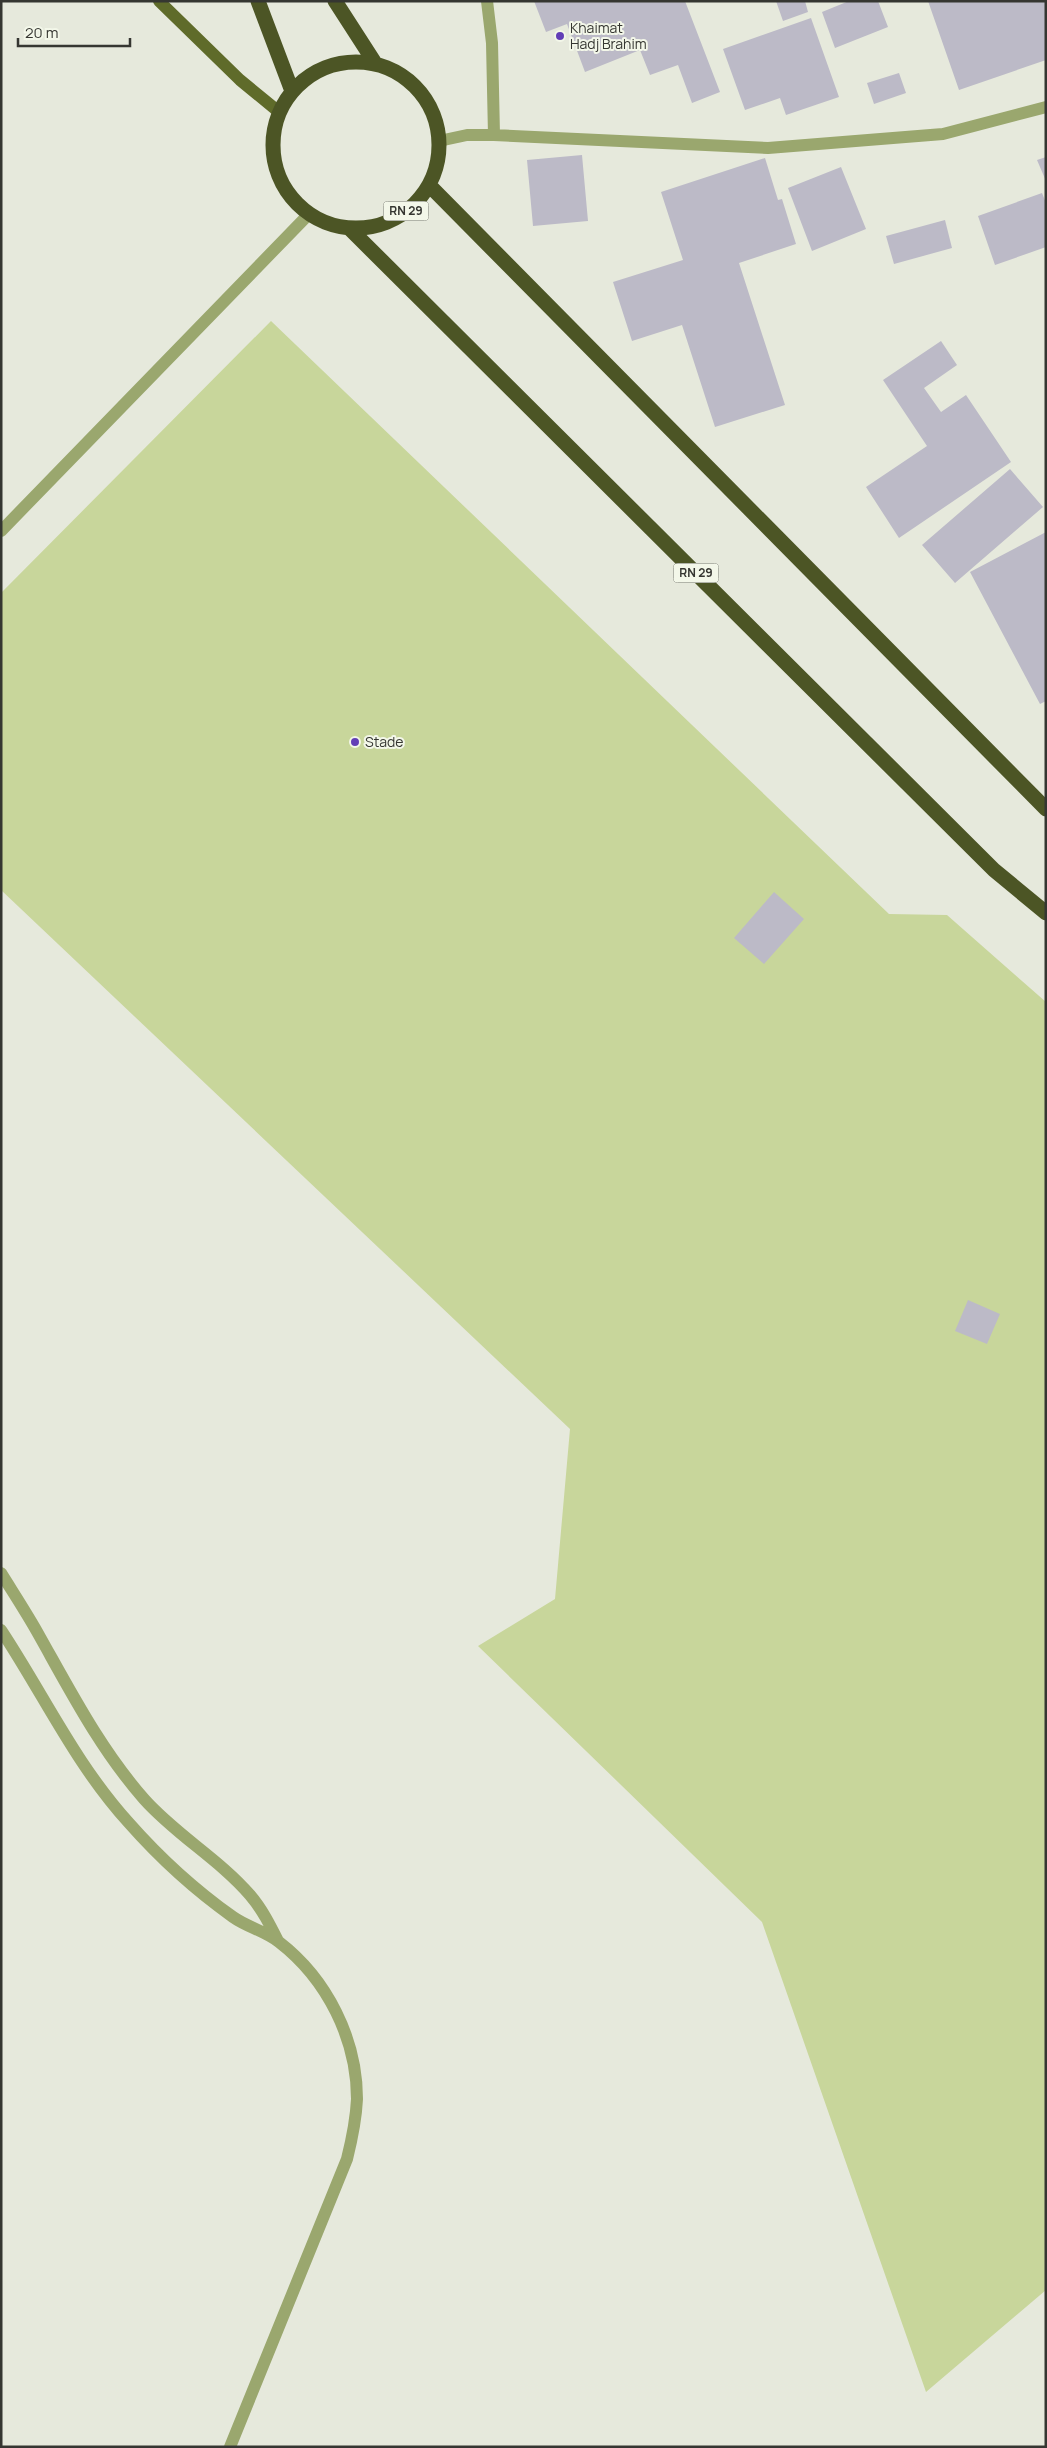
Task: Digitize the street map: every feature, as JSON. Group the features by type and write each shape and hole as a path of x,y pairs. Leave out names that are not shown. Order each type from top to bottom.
{"highway":[{"path":"258,1 292,91"},
{"path":"334,1 356,38 374,63"},
{"name":"RN 29","path":"356,61 374,63 399,73 419,91 433,114 439,141 437,164 429,185 415,205 395,218 373,227 349,228 328,224 309,214 288,195 276,169 272,140 279,112 292,91 305,78 329,66 356,61"},
{"name":"RN 29","path":"429,185 1046,809"},
{"name":"RN 29","path":"349,228 994,870 1046,914"}],"main road":[{"path":"159,1 240,80 279,112"}],"street":[{"path":"487,1 492,43 494,135"},
{"path":"439,141 467,135 494,135 768,148 943,134 1046,107"},
{"path":"1,532 309,214"},
{"path":"1,1573 40,1637 86,1721 113,1761 144,1800 176,1831 226,1871 251,1896 264,1914 278,1941"},
{"path":"1,1630 76,1755 129,1823 162,1857 212,1901 247,1925 278,1941 301,1961 321,1985 336,2011 345,2032 354,2069 357,2099 354,2129 347,2159 230,2447"}],"green space":[{"path":"271,321 889,914 947,915 1046,1002 1046,2290 926,2392 762,1922 478,1646 555,1599 570,1429 1,890 1,593"}],"building":[{"path":"534,1 685,1 720,92 692,103 678,65 650,75 640,50 585,72 567,24 546,32"},
{"path":"776,1 805,1 808,12 783,21"},
{"path":"849,1 878,1 888,27 835,48 822,12"},
{"path":"928,1 1046,1 1046,60 959,90"},
{"path":"811,18 839,97 786,115 780,98 745,110 723,49"},
{"path":"899,73 906,93 874,104 867,83"},
{"path":"582,155 588,221 533,226 527,160"},
{"path":"1046,157 1046,181 1037,160"},
{"path":"765,158 778,200 782,199 796,244 739,263 785,405 715,427 682,325 632,341 613,282 683,260 661,192"},
{"path":"841,167 866,229 812,251 788,188"},
{"path":"1042,193 1046,203 1046,247 995,265 978,216"},
{"path":"945,220 952,248 894,264 886,236"},
{"path":"941,341 957,365 924,388 941,412 966,395 1011,462 899,538 866,487 927,446 883,380"},
{"path":"1010,469 1043,507 955,583 922,545"},
{"path":"1046,532 1046,701 1040,704 970,572"},
{"path":"774,892 804,919 764,964 734,938"},
{"path":"968,1300 1000,1314 987,1344 955,1331"}],"place":[{"name":"Khaimat Hadj Brahim","path":"560,36"},
{"name":"Stade","path":"355,742"}]}
